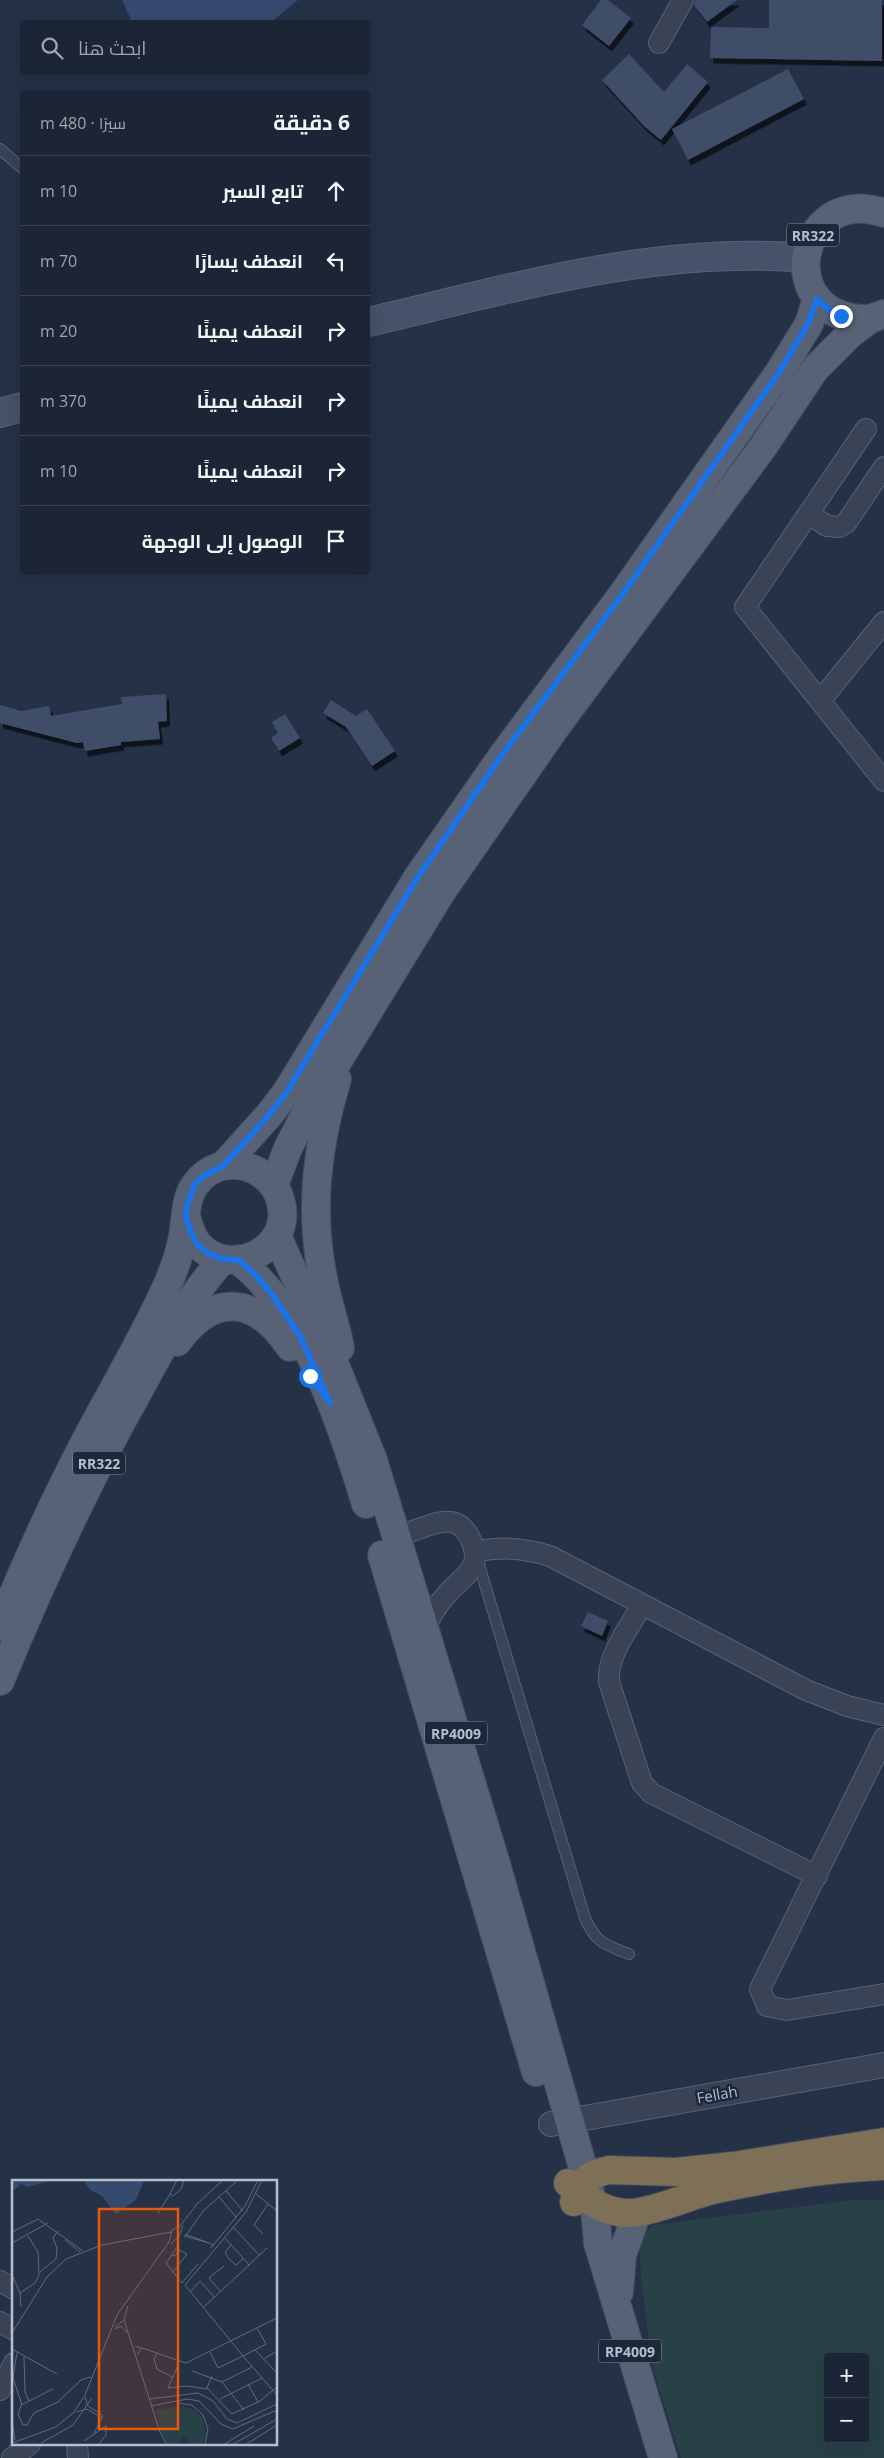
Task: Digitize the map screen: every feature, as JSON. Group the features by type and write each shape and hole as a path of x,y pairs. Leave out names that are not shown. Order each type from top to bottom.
{"highway":[{"path":"884,2142 733,2166 676,2172 620,2170 598,2172 580,2185 614,2212 637,2213 682,2198 744,2184 844,2169 884,2166"}],"main road":[{"name":"RR322","path":"877,317 855,320 841,316 828,309 817,299 809,287 805,273 805,258 814,233 834,215 859,208 880,208"},
{"path":"370,322 569,275 686,258 772,255 805,258"},
{"name":"RR322","path":"0,1626 60,1489 169,1283 177,1259 187,1205 195,1184 203,1176 223,1166 269,1115 286,1093 418,877 502,755 622,595 780,371 808,324 817,299"},
{"name":"RR322","path":"274,1185 296,1130 442,891 556,728 763,447 815,369 835,348 877,317"},
{"path":"0,413 20,408"},
{"path":"338,1398 338,1338 323,1279 316,1236 315,1192 319,1148 329,1106 357,1028"},
{"path":"186,1216 197,1244 209,1254 231,1260 260,1253 270,1246 282,1224 283,1210 274,1185 266,1176 246,1166 223,1166"},
{"name":"RP4009","path":"277,1236 338,1398 346,1440 580,2185 663,2458"},
{"name":"RR322","path":"0,1681 75,1510 131,1403 184,1309 231,1260"},
{"name":"RP4009","path":"231,1260 254,1273 286,1314 338,1398 373,1460 394,1535 425,1630 560,2122"},
{"path":"131,1403 188,1327 200,1317 215,1310 231,1307 247,1309 262,1315 338,1398"},
{"path":"622,2323 619,2301 622,2255 637,2213"}],"street":[{"path":"659,43 683,0"},
{"path":"866,429 745,607 884,781"},
{"path":"808,514 827,526 839,527 846,523 884,467"},
{"path":"820,701 884,622"},
{"path":"394,1535 406,1534 444,1522 452,1522 465,1530 475,1552 472,1568 468,1576 439,1604 425,1630"},
{"path":"475,1552 506,1548 536,1551 563,1562 806,1690 847,1706 884,1715"},
{"path":"642,1605 611,1660 608,1673 609,1682 646,1788 817,1876"},
{"path":"884,1738 760,1989 767,2006 787,2010 884,1994"},
{"name":"Fellah","path":"560,2122 884,2065"},
{"path":"0,2281 12,2288"},
{"path":"0,2322 12,2329"},
{"path":"0,2390 12,2367"},
{"path":"12,2458 27,2446"}],"lane":[{"path":"0,149 20,166"},
{"path":"475,1552 584,1918 592,1935 604,1945 629,1954"}],"green space":[{"path":"855,2200 884,2200 884,2458 681,2458 653,2369 641,2279 639,2242 653,2225"}],"water":[{"path":"122,0 298,0 273,20 131,20"}],"building":[{"path":"601,0 608,0 631,18 609,46 582,25"},
{"path":"695,0 737,0 707,22 694,5"},
{"path":"769,0 882,0 882,61 710,58 711,27 769,28"},
{"path":"629,54 664,92 687,64 708,82 661,140 644,126 602,80"},
{"path":"788,69 804,99 688,160 672,129"},
{"path":"166,694 167,721 158,722 160,739 121,742 121,745 85,751 83,742 77,743 0,723 0,705 21,711 49,706 51,716 122,704 121,697"},
{"path":"331,700 356,716 367,709 395,751 372,766 346,727 323,713"},
{"path":"285,714 300,738 279,751 271,738 278,733 272,722"},
{"path":"588,1612 608,1621 602,1636 581,1626"}],"route":[{"path":"310,1376 314,1384 330,1403 300,1336 271,1293 254,1273 238,1260 223,1259 209,1254 197,1244 186,1216 190,1194 195,1184 212,1170 223,1166 269,1115 286,1093 418,877 502,755 622,595 682,507 780,371 799,342 814,312 817,299 828,309 841,316"}]}
